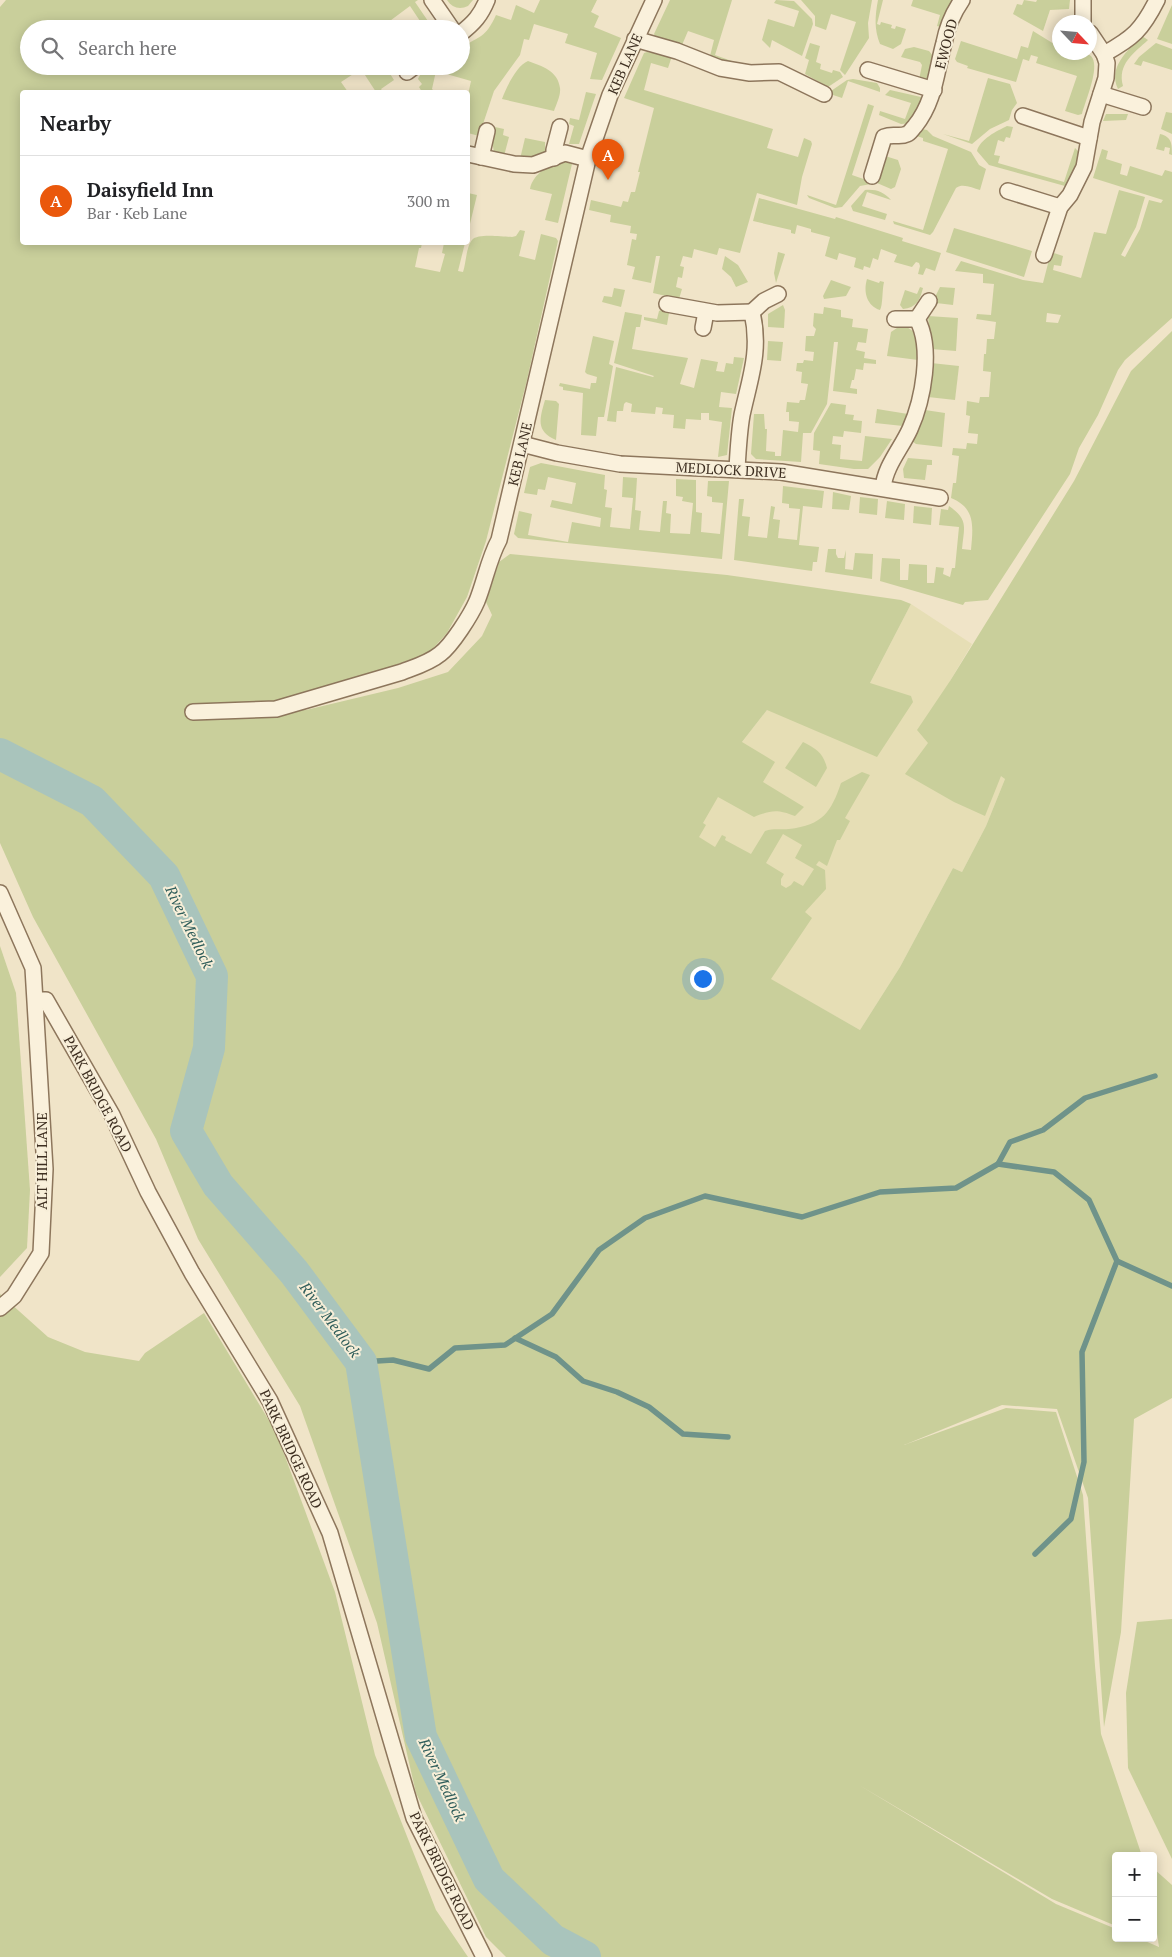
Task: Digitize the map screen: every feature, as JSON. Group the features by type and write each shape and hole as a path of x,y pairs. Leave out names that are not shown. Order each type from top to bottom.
{"street":[{"path":"432,0 446,20"},
{"path":"470,26 481,14 487,0"},
{"name":"KEB LANE","path":"193,712 276,709 402,672 421,665 441,653 457,634 476,602 499,540 588,159 604,111 635,38 654,0"},
{"name":"EWOOD","path":"872,176 884,137 891,134 901,136 908,134 920,120 929,103 934,90 948,27 954,12 962,0"},
{"path":"1083,0 1083,15"},
{"path":"1104,54 1126,42 1134,35 1143,25 1157,0"},
{"path":"635,38 677,51 720,68 750,73 779,72 824,94"},
{"path":"1044,256 1060,207 1070,195 1084,167 1092,122 1107,70 1104,54 1097,44"},
{"path":"868,70 934,90"},
{"path":"1101,94 1143,107"},
{"path":"1023,116 1089,138"},
{"path":"554,158 554,150 560,127"},
{"path":"487,131 475,155 514,164 533,165 565,153 588,159"},
{"path":"1008,191 1060,207"},
{"path":"667,304 706,312 752,312 764,301 778,294"},
{"path":"917,319 929,300"},
{"path":"703,328 706,312"},
{"path":"737,469 742,414 755,360 756,338 752,312"},
{"path":"896,319 917,319"},
{"path":"882,488 884,476 910,429 922,391 924,338 922,328 917,319"},
{"name":"MEDLOCK DRIVE","path":"522,444 557,453 620,464 737,469 804,475 940,498"},
{"path":"0,893 33,968 36,1000"},
{"name":"ALT HILL LANE","path":"0,1308 14,1296 41,1253 44,1169 36,1000"},
{"name":"PARK BRIDGE ROAD","path":"36,1000 46,1000 112,1115 148,1192 192,1273 270,1401 330,1533 414,1818 484,1957"}],"shaded area":[{"path":"911,604 972,644 950,681 1005,779 986,826 962,872 953,868 900,967 860,1030 747,966 660,848 767,710 870,683"}],"green space":[{"path":"6,0 418,0 415,2 427,20 419,20 410,6 391,20 20,20 20,75 352,75 341,82 347,90 20,90 20,245 422,245 421,248 419,248 415,267 440,272 445,254 442,253 444,245 464,245 458,271 463,272 468,247 475,238 485,236 512,237 516,236 520,230 525,231 519,256 535,260 541,234 556,238 558,241 527,380 486,541 467,597 447,633 429,653 376,672 297,694 306,710 398,688 448,672 482,636 492,615 486,602 499,562 510,554 727,575 901,600 911,604 870,683 911,696 913,702 877,757 767,710 742,742 775,762 763,782 804,807 795,816 774,811 754,817 718,797 703,823 706,825 699,837 715,847 722,835 726,837 725,840 751,854 765,831 801,827 818,820 829,809 841,783 862,772 870,775 845,818 850,821 840,840 837,840 827,866 819,861 816,865 825,870 826,889 805,912 812,918 771,979 860,1030 900,967 953,868 962,872 986,826 1005,779 1001,776 985,816 954,802 905,774 928,743 917,730 950,681 1074,481 1131,371 1172,331 1172,1398 1134,1419 1121,1632 1104,1727 1088,1498 1057,1409 1002,1405 904,1445 1006,1408 1056,1412 1083,1495 1101,1734 1141,1852 1112,1852 1112,1924 1052,1899 859,1785 1056,1904 1112,1927 1112,1942 1147,1942 1159,1947 1157,1934 1157,1872 1172,1885 1172,1957 506,1957 486,1937 416,1793 377,1623 300,1406 198,1239 156,1139 33,917 0,843 0,7","holes":["783,834 802,845 795,858 814,869 803,886 794,881 786,888 781,885 781,879 784,874 766,863"]},
{"path":"447,0 473,0 468,6 459,8 451,5"},
{"path":"540,0 597,0 591,12 599,16 594,27 621,38 602,80 590,79 597,53 565,43 568,34 534,24 529,40 524,39 520,55 494,91 479,136 470,134 469,90 471,81 450,75 470,75 470,43 485,33 496,15 511,20 516,5 534,13"},
{"path":"670,0 732,0 715,55 740,64 739,66 710,56 714,40 688,31 682,45 656,39 654,34"},
{"path":"776,0 794,1 812,19 813,24 802,56 772,40 770,48 762,40 768,19 794,27 799,11 774,3"},
{"path":"801,0 872,0 868,23 869,38 845,75 840,70 856,22 831,14 826,30 815,26 815,16"},
{"path":"878,0 883,0 877,24 880,25 881,22 892,25 891,28 895,29 896,26 906,29 901,44 893,49 880,44 878,38 876,12"},
{"path":"913,0 952,0 943,28 937,26 940,15 911,6"},
{"path":"1024,0 1036,2 1037,0 1070,0 1069,9 1050,10 1043,31 1013,14 1017,4 1022,5"},
{"path":"1172,5 1172,44 1157,39"},
{"path":"1033,31 1052,43 1052,60 1093,60 1093,76 1082,114 1078,115 1065,111 1077,76 1036,63 1038,57 1031,55 1029,61 1023,59 1016,82 967,68 968,66 957,62 955,59 961,41 1017,59 1021,46 1028,48"},
{"path":"1142,36 1148,40 1128,60 1122,71 1123,86 1118,89 1115,74 1117,67 1125,54"},
{"path":"810,43 820,46 816,62 821,64 820,69 832,73 833,70 840,72 843,77 828,87 805,74 809,60 805,58"},
{"path":"1156,43 1172,49 1172,70 1143,61 1141,66 1134,64 1139,57"},
{"path":"914,47 929,51 934,57 930,81 919,80 922,65 920,62 901,57 905,49"},
{"path":"644,53 672,56 668,68 651,63 644,90 773,129 767,148 798,157 804,138 811,141 812,144 802,177 797,205 757,193 740,253 719,248 717,255 694,249 692,258 683,256 680,266 684,267 682,278 678,277 676,287 682,289 679,299 653,293 660,256 656,256 651,283 632,279 635,267 627,265 632,239 636,240 637,234 630,233 631,226 610,222 611,215 589,210 591,200 621,207 623,201 628,202 631,192 635,192 654,108 624,98"},
{"path":"528,61 553,73 559,82 559,97 554,111 502,99 516,72"},
{"path":"365,75 391,75 394,80 382,90 375,90"},
{"path":"420,75 435,75 433,90 421,90 419,87 422,84 418,79"},
{"path":"988,78 1010,84 1017,103 1012,110 1009,120 990,129 972,144 943,134 969,141"},
{"path":"853,79 877,83 880,92 848,81 842,98 830,94 831,91 847,80"},
{"path":"890,90 921,97 924,100 913,123 901,124 879,115 880,111 905,119 911,103 885,95"},
{"path":"586,92 596,94 579,144 569,144 574,126 569,124 570,118 579,120"},
{"path":"868,104 874,106 852,175 872,182 871,184 860,186 842,207 835,208 809,198 807,195 836,205"},
{"path":"1166,112 1172,113 1172,134 1161,129"},
{"path":"1106,114 1128,114 1126,120 1103,121"},
{"path":"1007,126 1013,127 1010,138 1006,137 1004,142 998,140 994,155 1000,156 998,163 1064,182 1075,148 1081,157 1069,184 1065,186 989,165 977,151 989,136"},
{"path":"495,127 504,129 503,135 509,137 504,156 494,152 492,141"},
{"path":"922,129 927,130 933,136 971,152 979,165 986,169 980,190 965,186 956,188 930,235 894,224 893,221 923,230 948,149 923,141 923,138 913,135"},
{"path":"1160,134 1169,139 1172,155 1169,154 1170,148 1165,147 1164,151 1156,149"},
{"path":"525,138 545,142 545,152 539,156 520,159"},
{"path":"1102,149 1108,151 1106,159 1122,164 1120,174 1127,176 1130,166 1162,176 1165,170 1172,172 1172,318 1125,360 1118,370 1098,415 1079,448 1070,474 988,600 965,602 963,605 880,581 882,558 900,559 900,580 908,580 909,564 927,565 927,583 934,583 936,567 944,568 943,574 950,577 952,568 955,568 959,527 939,525 941,509 948,510 949,506 960,516 964,524 962,549 971,550 972,526 969,513 959,502 951,498 953,483 956,483 959,456 952,455 953,448 966,449 967,443 977,444 978,434 968,433 970,416 966,415 967,401 979,403 980,397 989,397 991,372 983,371 984,354 986,354 987,339 994,339 996,322 976,319 977,314 991,315 994,284 983,283 983,274 955,271 961,261 1023,280 1043,283 1051,252 1063,256 1061,266 1054,265 1053,270 1081,278 1094,232 1106,234 1119,190 1145,197 1136,227 1121,255 1125,257 1140,229 1149,200 1161,203 1163,200 1093,178","holes":["1047,313 1061,315 1058,323 1046,322"]},
{"path":"885,156 898,160 901,169 895,187 891,189 877,183"},
{"path":"566,161 572,164 558,223 545,220 552,194 530,189 532,183 544,170 554,164"},
{"path":"865,190 880,192 891,200 867,192 862,206 887,214 885,220 853,211 851,206"},
{"path":"470,193 477,195 470,224"},
{"path":"759,198 835,219 836,217 903,238 902,241 941,253 935,271 926,268 923,275 918,274 919,263 916,262 912,267 894,262 897,255 881,249 878,260 873,258 870,268 864,266 863,270 854,267 856,258 839,253 837,260 825,256 830,237 811,232 811,229 797,225 795,234 791,233 791,230 753,221"},
{"path":"954,228 1032,251 1024,277 946,252"},
{"path":"778,252 785,254 776,283 774,273"},
{"path":"725,256 738,265 748,282 736,287 731,277 722,269"},
{"path":"867,279 879,283 880,281 884,282 880,310 872,305 867,298"},
{"path":"831,280 851,287 846,296 824,299 823,296"},
{"path":"920,287 923,288 917,303 903,309 900,305 905,290 917,294"},
{"path":"940,287 955,288 953,305 936,303 935,297"},
{"path":"614,288 625,290 621,307 602,302 604,296 612,297"},
{"path":"783,305 785,310 784,328 768,327 768,314"},
{"path":"824,307 841,310 841,317 853,319 852,327 868,329 866,343 858,342 856,350 865,352 864,358 876,360 876,364 864,363 863,370 856,369 850,388 857,389 857,394 833,391 838,342 834,342 827,404 811,433 803,433 801,462 756,459 751,454 754,414 764,414 765,429 767,429 766,451 775,452 775,456 781,456 783,430 798,432 799,422 789,421 789,412 786,412 787,402 799,403 800,400 805,400 808,384 801,383 802,372 796,371 797,363 803,363 804,360 813,361 814,352 805,351 806,336 814,336 816,329 813,326 814,313 823,314"},
{"path":"661,310 669,313 667,325 644,320 644,317 657,319"},
{"path":"625,312 642,315 640,327 636,327 632,349 688,358 680,384 694,388 701,359 718,362 716,371 724,372 726,363 733,364 734,357 744,358 736,394 721,392 719,407 732,408 727,455 718,457 722,422 709,420 709,413 701,413 701,420 686,419 685,429 673,428 674,415 662,414 663,408 656,407 655,414 631,412 632,404 626,402 623,411 617,411 616,422 607,421 616,367 654,376 614,363"},
{"path":"928,316 958,318 956,351 931,349"},
{"path":"904,326 914,332 918,340 918,360 887,356 891,332"},
{"path":"593,336 614,341 609,364 613,366 604,417 598,417 596,436 581,435 583,393 563,390 563,387 559,386 560,383 590,389 591,383 596,383 597,377 585,372"},
{"path":"768,341 783,342 781,361 767,360"},
{"path":"931,363 959,366 955,400 928,397"},
{"path":"545,400 556,401 559,404 556,440 549,436 542,428 541,418"},
{"path":"831,403 846,405 845,414 854,415 853,420 862,421 861,433 844,431 843,437 833,436 832,444 841,445 840,459 862,461 865,436 892,439 880,457 868,469 819,464 820,451 813,450 814,433"},
{"path":"877,409 908,414 903,426 875,423"},
{"path":"925,410 945,413 942,447 916,444 912,441"},
{"path":"908,458 932,460 932,465 927,465 925,480 904,478 903,469"},
{"path":"541,463 605,475 604,489 607,490 605,507 612,508 610,527 630,529 633,498 622,497 623,477 637,478 635,510 641,511 639,530 660,532 663,501 667,501 666,513 671,514 670,533 690,534 693,503 682,501 683,497 676,496 676,479 696,480 696,512 702,513 701,532 720,534 723,503 712,502 712,497 707,496 708,481 729,481 722,559 518,538 514,534 519,511 532,514 528,535 568,542 572,522 600,527 601,518 550,507 552,500 572,504 576,483 548,477 545,490 538,489 537,495 524,493 530,467"},
{"path":"783,486 824,491 822,508 803,506 799,545 819,547 817,562 813,562 812,571 734,560 739,499 744,499 742,516 750,517 748,536 767,538 771,506 775,507 773,519 780,520 778,538 797,540 800,509 789,508 789,504 782,503"},
{"path":"833,492 851,496 849,510 832,509"},
{"path":"860,497 878,499 877,515 859,513"},
{"path":"887,501 905,504 904,520 885,518"},
{"path":"914,506 932,508 931,525 913,523"},
{"path":"828,549 836,549 838,558 844,558 846,550 845,569 853,570 855,553 873,554 872,579 825,572"},
{"path":"803,742 819,752 827,768 816,787 785,768"},
{"path":"0,946 16,993 30,1190 27,1248 0,1277"},
{"path":"0,1294 48,1337 85,1352 139,1361 145,1353 204,1313 276,1432 335,1592 375,1755 436,1910 468,1957 0,1957"},
{"path":"1172,1619 1172,1859 1128,1768 1126,1693 1137,1622"}],"waterway":[{"name":"River Medlock","path":"0,754 92,801 164,876 212,976 209,1048 186,1131 218,1185 294,1272 361,1362 421,1737 489,1879 553,1940 585,1957"},
{"path":"998,1164 1010,1142 1043,1130 1085,1098 1155,1076"},
{"path":"361,1362 393,1360 429,1369 455,1348 505,1345 552,1314 599,1250 645,1218 705,1196 802,1217 880,1192 956,1188 998,1164 1054,1172 1089,1200 1117,1261 1172,1286"},
{"path":"1035,1554 1071,1519 1084,1462 1082,1352 1117,1261"},
{"path":"515,1338 556,1357 583,1381 617,1392 649,1407 683,1434 728,1437"}],"place":[{"name":"Daisyfield Inn","path":"608,180"}]}
